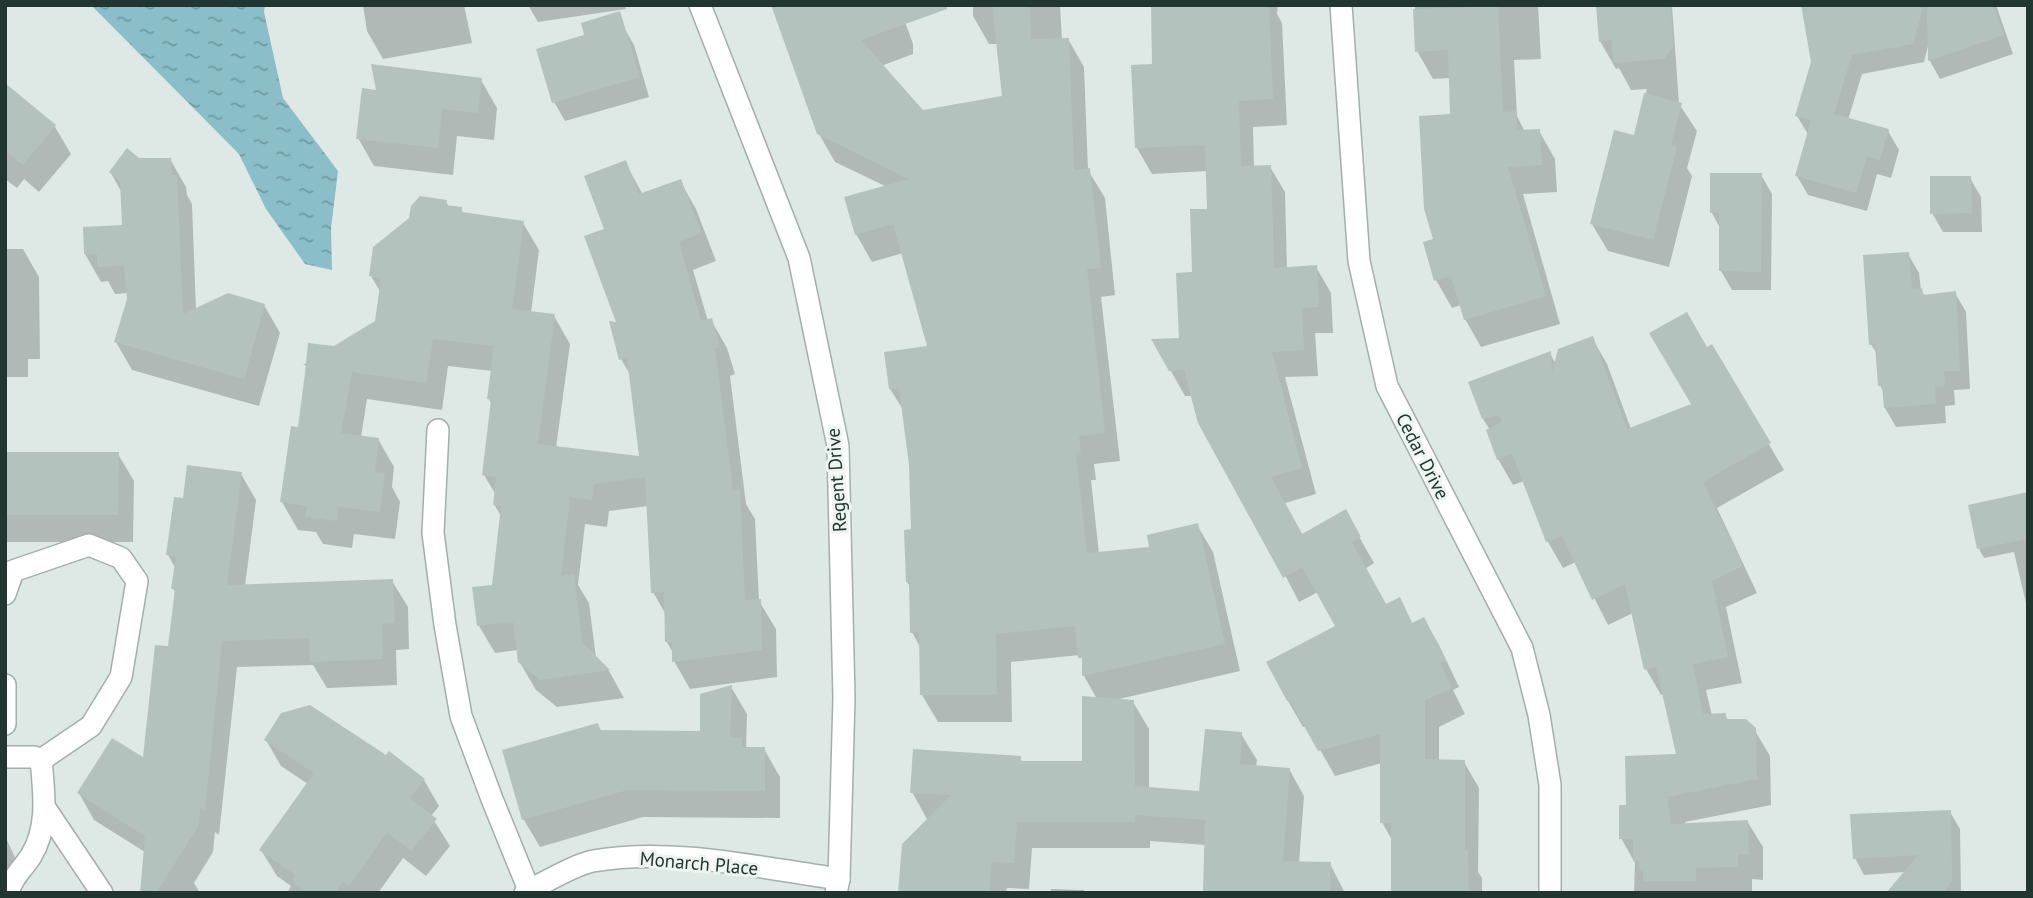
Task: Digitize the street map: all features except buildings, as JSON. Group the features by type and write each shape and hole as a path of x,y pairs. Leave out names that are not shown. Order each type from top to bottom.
{"street":[{"name":"Regent Drive","path":"700,5 799,258 838,446 844,698 837,886"},
{"name":"Cedar Drive","path":"1342,5 1359,261 1387,386 1522,648 1539,715 1550,785 1550,893"},
{"path":"438,430 433,533 461,716 527,891"},
{"path":"5,594 13,570 89,545 121,558 136,581 121,677 91,726 41,760"},
{"path":"5,685 5,724"},
{"path":"5,757 34,757 41,760"},
{"path":"8,893 11,879 32,854 45,808 41,760"},
{"path":"45,808 102,893"},
{"name":"Monarch Place","path":"527,891 590,861 646,856 707,861 837,886"}],"water":[{"path":"91,5 265,5 264,12 283,98 338,171 331,228 332,270 305,264 266,209 239,154"}]}
